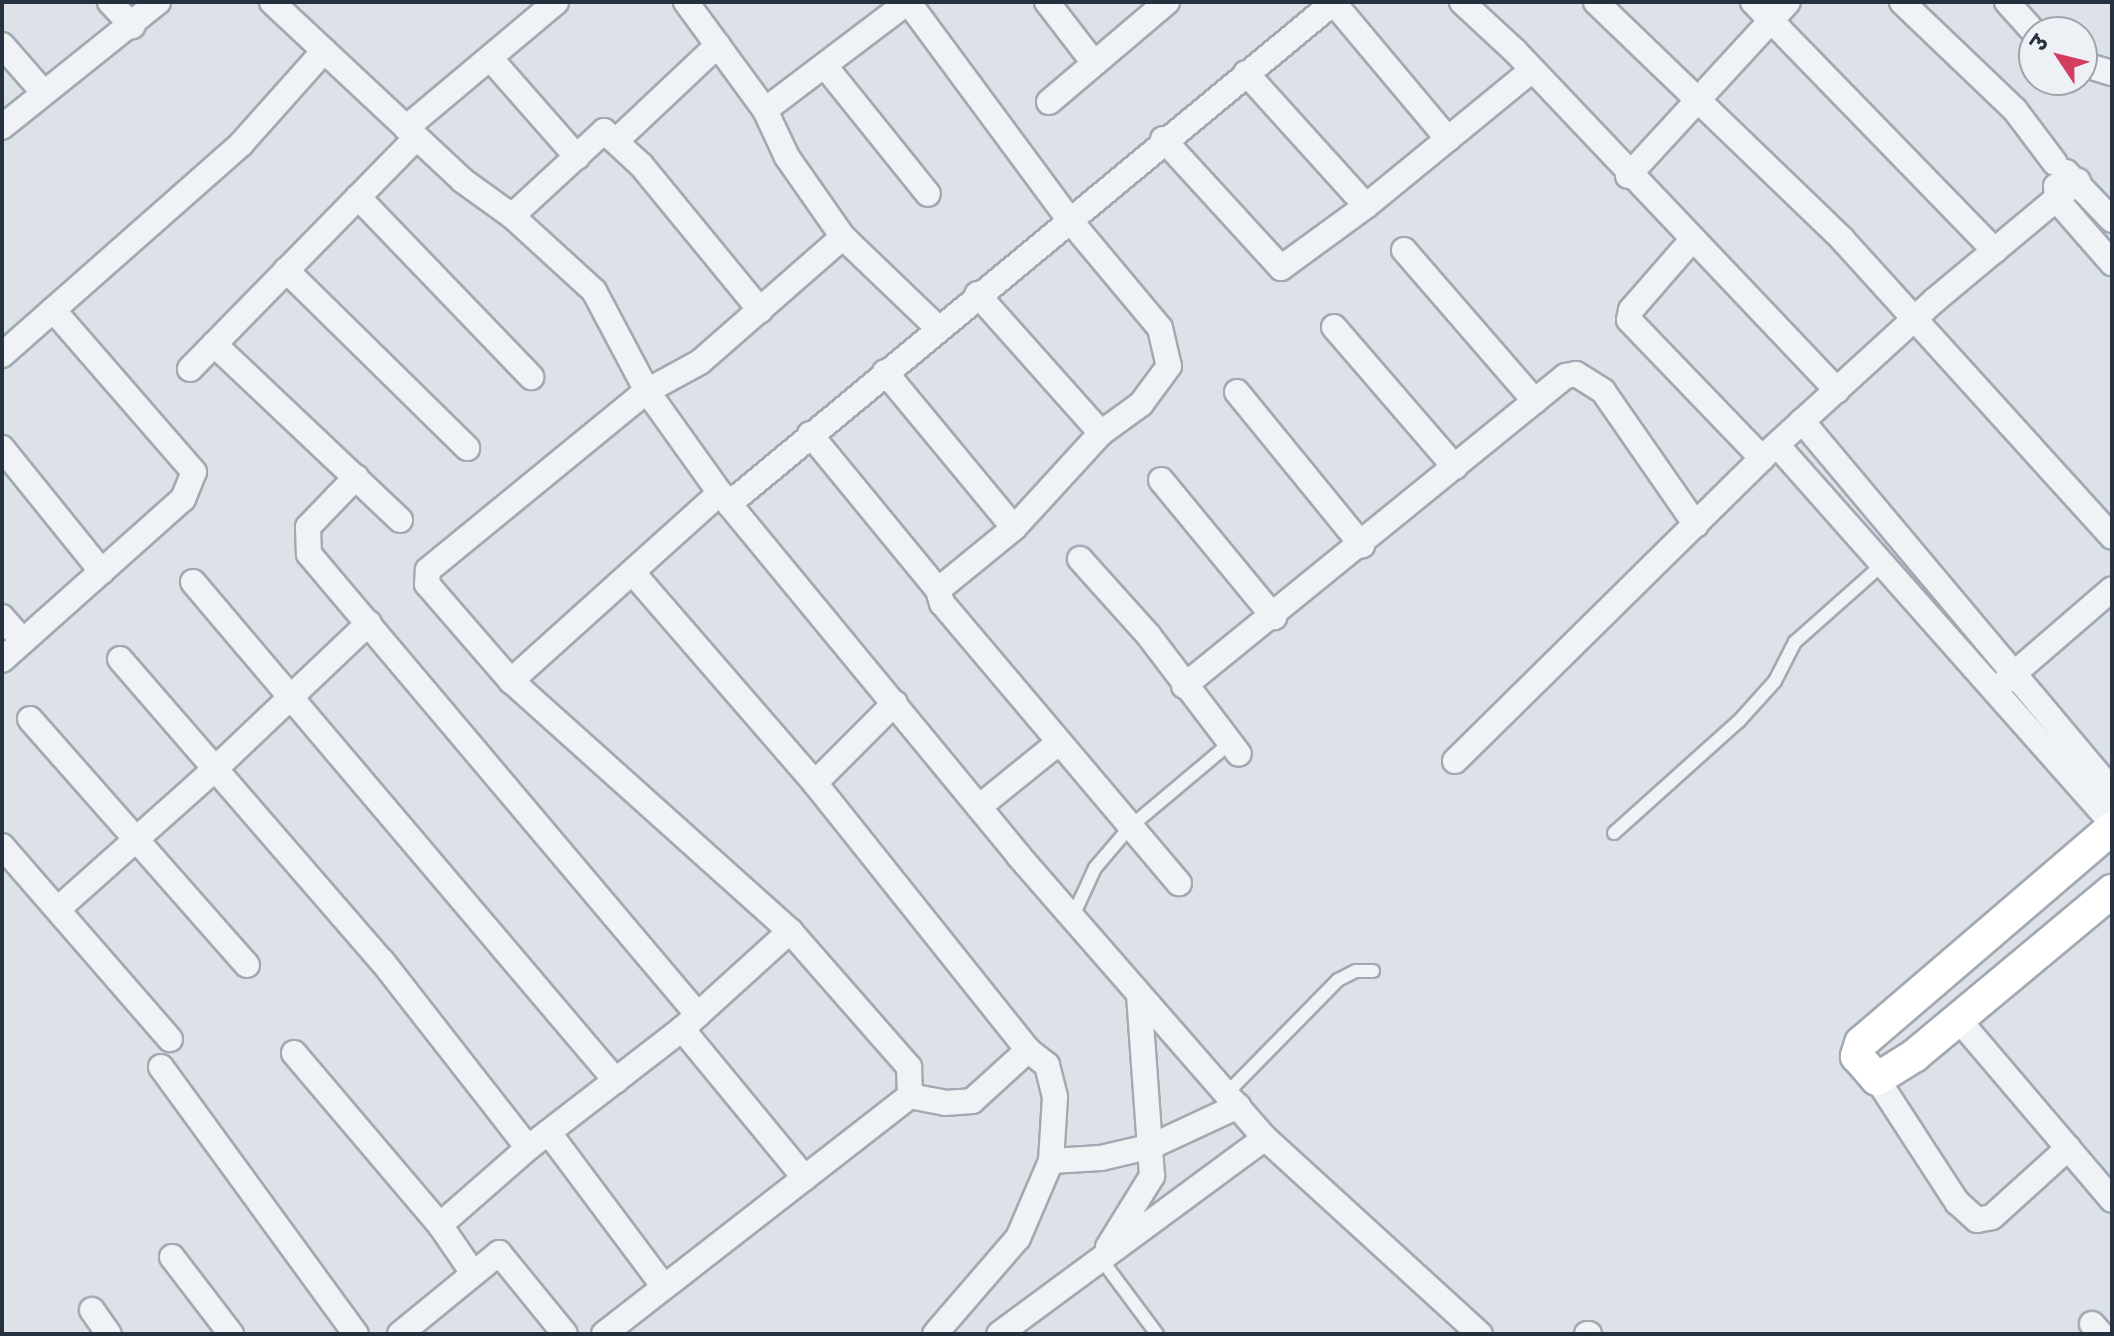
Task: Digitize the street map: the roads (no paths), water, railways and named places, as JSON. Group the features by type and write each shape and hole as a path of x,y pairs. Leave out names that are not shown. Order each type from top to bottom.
{"street":[{"path":"110,2 132,26"},
{"path":"2,127 43,92 132,26 158,2"},
{"path":"272,2 411,133 512,216 594,291 647,391 724,499 1072,918 1265,1138 1480,1334"},
{"path":"686,2 765,110 787,157 843,237 938,328"},
{"path":"1047,2 1094,63"},
{"path":"1049,102 1167,2"},
{"path":"511,681 632,572 810,434 1163,139 1334,2 1448,139"},
{"path":"1462,2 1532,70 1628,176 1837,390"},
{"path":"1596,2 1697,97 1915,318 2112,537"},
{"path":"1753,2 1995,251"},
{"path":"1628,176 1697,97 1788,2"},
{"path":"1902,2 2015,110 2055,163 2078,181 2112,220"},
{"path":"765,110 909,3 1068,218 1160,328 1169,366 1141,404 1101,433 1014,528 938,590"},
{"path":"190,369 358,197 411,133 543,6"},
{"path":"2,45 43,92"},
{"path":"616,141 718,45"},
{"path":"2,355 241,144 324,51"},
{"path":"490,58 577,157"},
{"path":"825,66 928,194"},
{"path":"1163,139 1281,268 1366,206 1532,70"},
{"path":"1246,73 1366,206"},
{"path":"512,216 604,131 616,141 760,310"},
{"path":"2055,163 2057,200 2112,263"},
{"path":"1455,761 1769,451 1915,318 2078,181"},
{"path":"358,197 531,377"},
{"path":"843,237 700,362 647,391 428,570 427,584 511,681 790,931 909,1067 910,1096"},
{"path":"1691,241 1631,310 1629,320 1769,451 1883,564 2112,826 1861,1043 1857,1056 1877,1079 1957,1202 1977,1220 1992,1217 2068,1148"},
{"path":"1404,250 1535,401"},
{"path":"286,270 467,448"},
{"path":"977,294 1101,433"},
{"path":"2,660 183,499 194,472 53,310"},
{"path":"1334,327 1455,467"},
{"path":"214,344 400,520"},
{"path":"885,372 1014,528"},
{"path":"1184,686 1274,617 1535,401 1576,374 1603,391 1696,525"},
{"path":"1237,392 1362,545"},
{"path":"1802,421 2112,790"},
{"path":"810,434 938,590 942,603 1179,883"},
{"path":"2,448 102,572"},
{"path":"356,477 308,527 306,545 690,1022 805,1178"},
{"path":"1161,480 1274,617"},
{"path":"1080,559 1149,636 1234,749"},
{"path":"632,572 815,783 1028,1050 1047,1065 1055,1097 1051,1161 1018,1238 935,1334"},
{"path":"193,582 288,700 616,1081"},
{"path":"1995,690 2112,589"},
{"path":"2,617 23,641"},
{"path":"58,909 215,769 369,623"},
{"path":"120,659 382,961 528,1148"},
{"path":"815,783 895,703"},
{"path":"30,719 247,965"},
{"path":"979,807 1058,743"},
{"path":"2,846 170,1039"},
{"path":"1877,1079 1959,1020 2112,891"},
{"path":"440,1225 528,1148 690,1022 790,931"},
{"path":"1101,1259 1152,1176 1139,995"},
{"path":"1959,1020 2112,1200"},
{"path":"604,1334 910,1096 945,1103 972,1101 1028,1050"},
{"path":"294,1053 440,1225 473,1273"},
{"path":"161,1067 356,1334"},
{"path":"1051,1161 1101,1158 1152,1146 1232,1099"},
{"path":"549,1133 664,1287"},
{"path":"999,1334 1265,1138"},
{"path":"397,1333 499,1253 565,1334"},
{"path":"172,1257 231,1334"},
{"path":"92,1310 109,1334"}],"lane":[{"path":"1614,833 1739,721 1775,681 1795,642 1883,564"},
{"path":"1072,918 1095,868 1130,827 1234,749"},
{"path":"1232,1099 1338,980 1356,971 1373,971"},
{"path":"1101,1259 1157,1334"}]}
